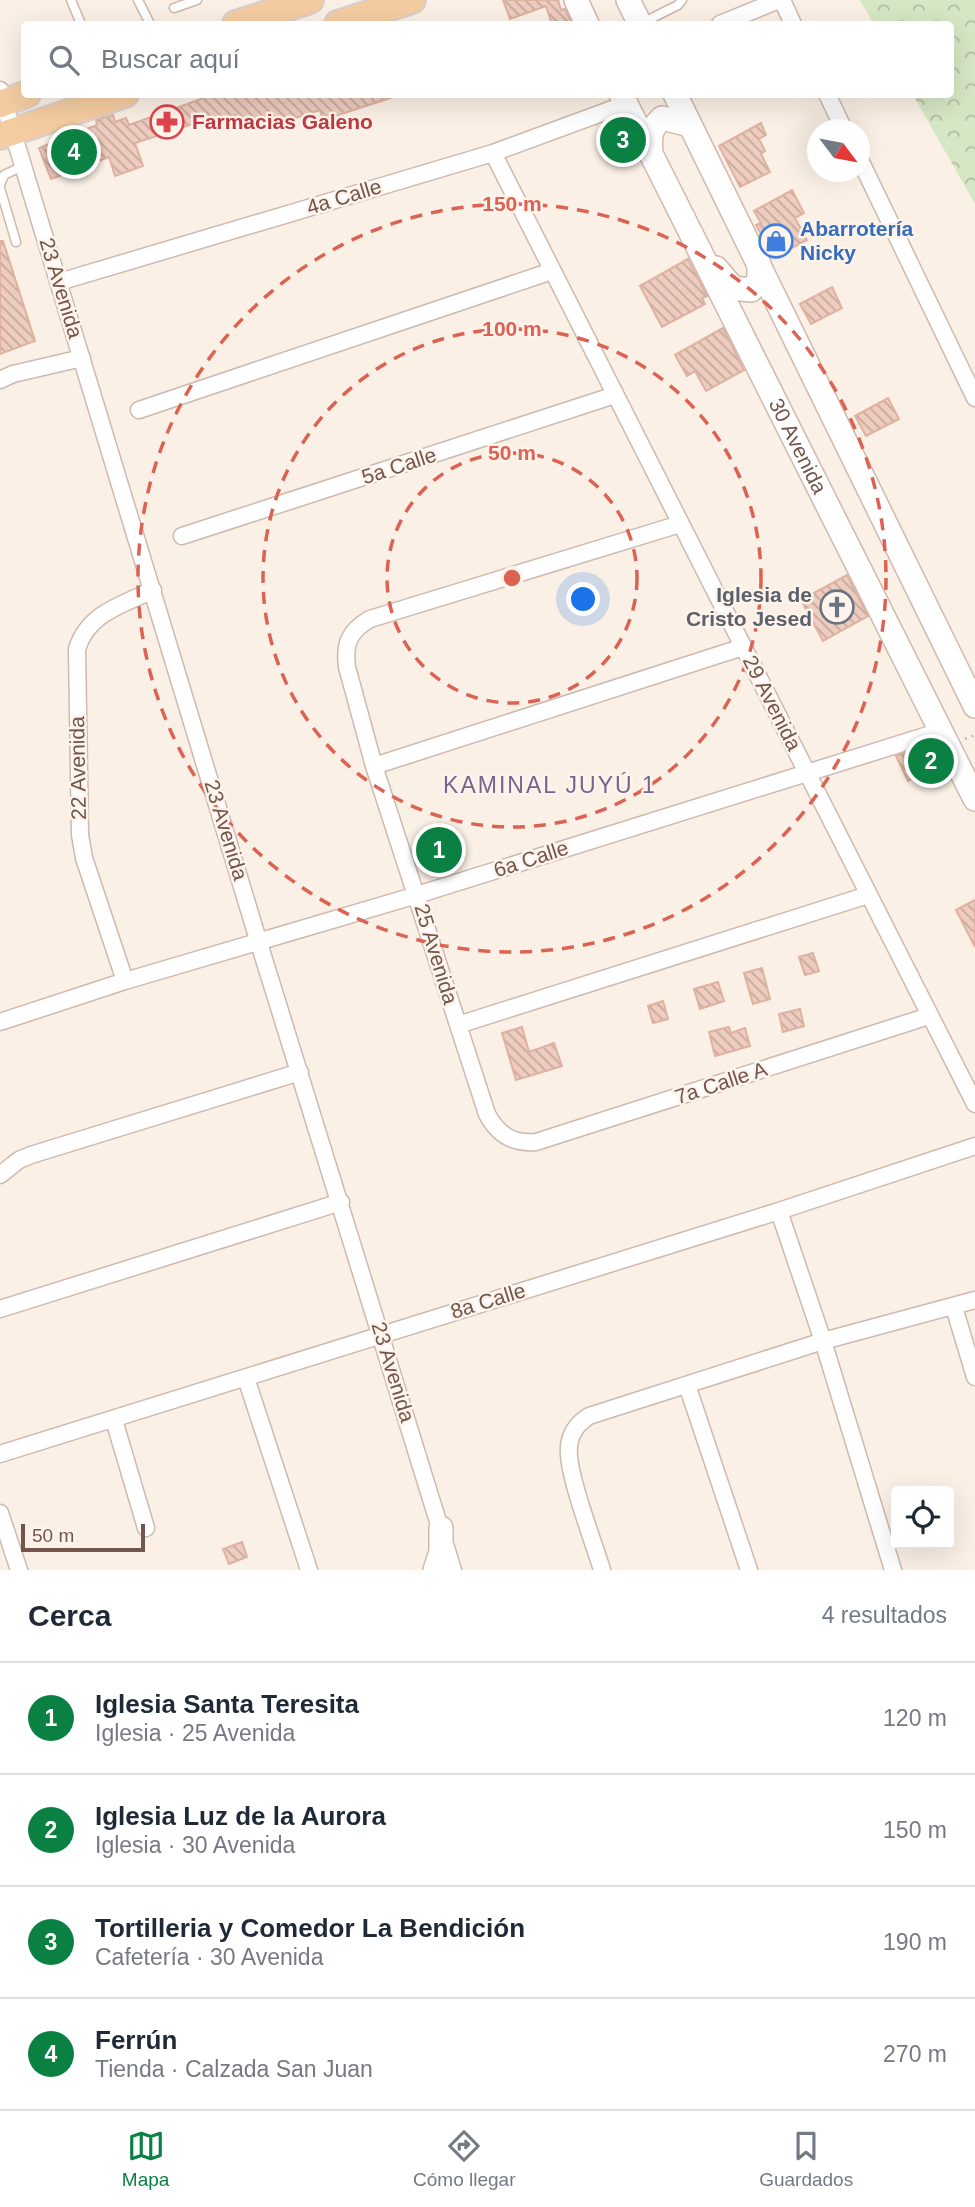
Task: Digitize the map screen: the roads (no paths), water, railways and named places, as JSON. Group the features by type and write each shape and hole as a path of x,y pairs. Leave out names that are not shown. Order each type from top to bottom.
{"main road":[{"path":"245,21 310,0"},
{"path":"347,21 412,0"},
{"path":"6,134 113,98"}],"street":[{"path":"576,0 586,21"},
{"path":"628,0 638,21"},
{"path":"728,21 780,0 791,21"},
{"name":"23 Avenida","path":"8,97 6,134 23,166 453,1570"},
{"name":"30 Avenida","path":"677,98 974,703"},
{"path":"829,98 840,119"},
{"name":"30 Avenida","path":"623,99 975,799"},
{"name":"4a Calle","path":"59,282 493,153 623,99"},
{"path":"651,154 650,134 653,126 662,118 690,125"},
{"name":"29 Avenida","path":"493,153 975,1104"},
{"path":"870,182 975,398"},
{"path":"699,247 733,288 751,290 756,286 759,280 759,264"},
{"path":"139,410 552,271"},
{"path":"0,380 13,374 82,358"},
{"name":"5a Calle","path":"183,536 615,395"},
{"name":"25 Avenida","path":"512,1140 497,1129 487,1114 374,766 347,667 345,652 348,638 356,626 370,619 680,524"},
{"name":"22 Avenida","path":"125,981 84,858 80,835 77,649 92,621 153,590"},
{"path":"374,766 743,647"},
{"name":"6a Calle","path":"0,1022 125,981 417,895 941,731"},
{"path":"458,1025 868,895"},
{"name":"7a Calle A","path":"512,1140 527,1142 546,1139 929,1016"},
{"path":"4,1171 31,1155 300,1072"},
{"name":"8a Calle","path":"0,1454 779,1211 975,1146"},
{"path":"0,1309 341,1202"},
{"path":"779,1211 823,1341 893,1570"},
{"path":"602,1570 570,1468 568,1449 579,1423 589,1416 823,1341 975,1300"},
{"path":"954,1307 975,1377"},
{"path":"246,1378 309,1570"},
{"path":"687,1385 748,1570"},
{"path":"114,1420 146,1528"},
{"path":"0,1513 19,1570"},
{"path":"435,1570 441,1552 440,1528"}],"lane":[{"path":"71,0 80,21"},
{"path":"138,0 148,21"},
{"path":"174,8 197,0"},
{"path":"646,21 678,5 682,0"},
{"path":"16,242 0,187 4,175 23,166"}],"place":[{"name":"Farmacias Galeno","path":"167,122"},
{"name":"Tortilleria y Comedor La Bendición","path":"623,140"},
{"name":"Ferrún","path":"74,152"},
{"name":"Abarrotería Nicky","path":"776,241"},
{"name":"Iglesia de Cristo Jesed","path":"837,607"},
{"name":"Iglesia Luz de la Aurora","path":"931,761"},
{"name":"Iglesia Santa Teresita","path":"439,850"}],"district":[{"name":"KAMINAL JUYÚ 1","path":"550,785"}]}
